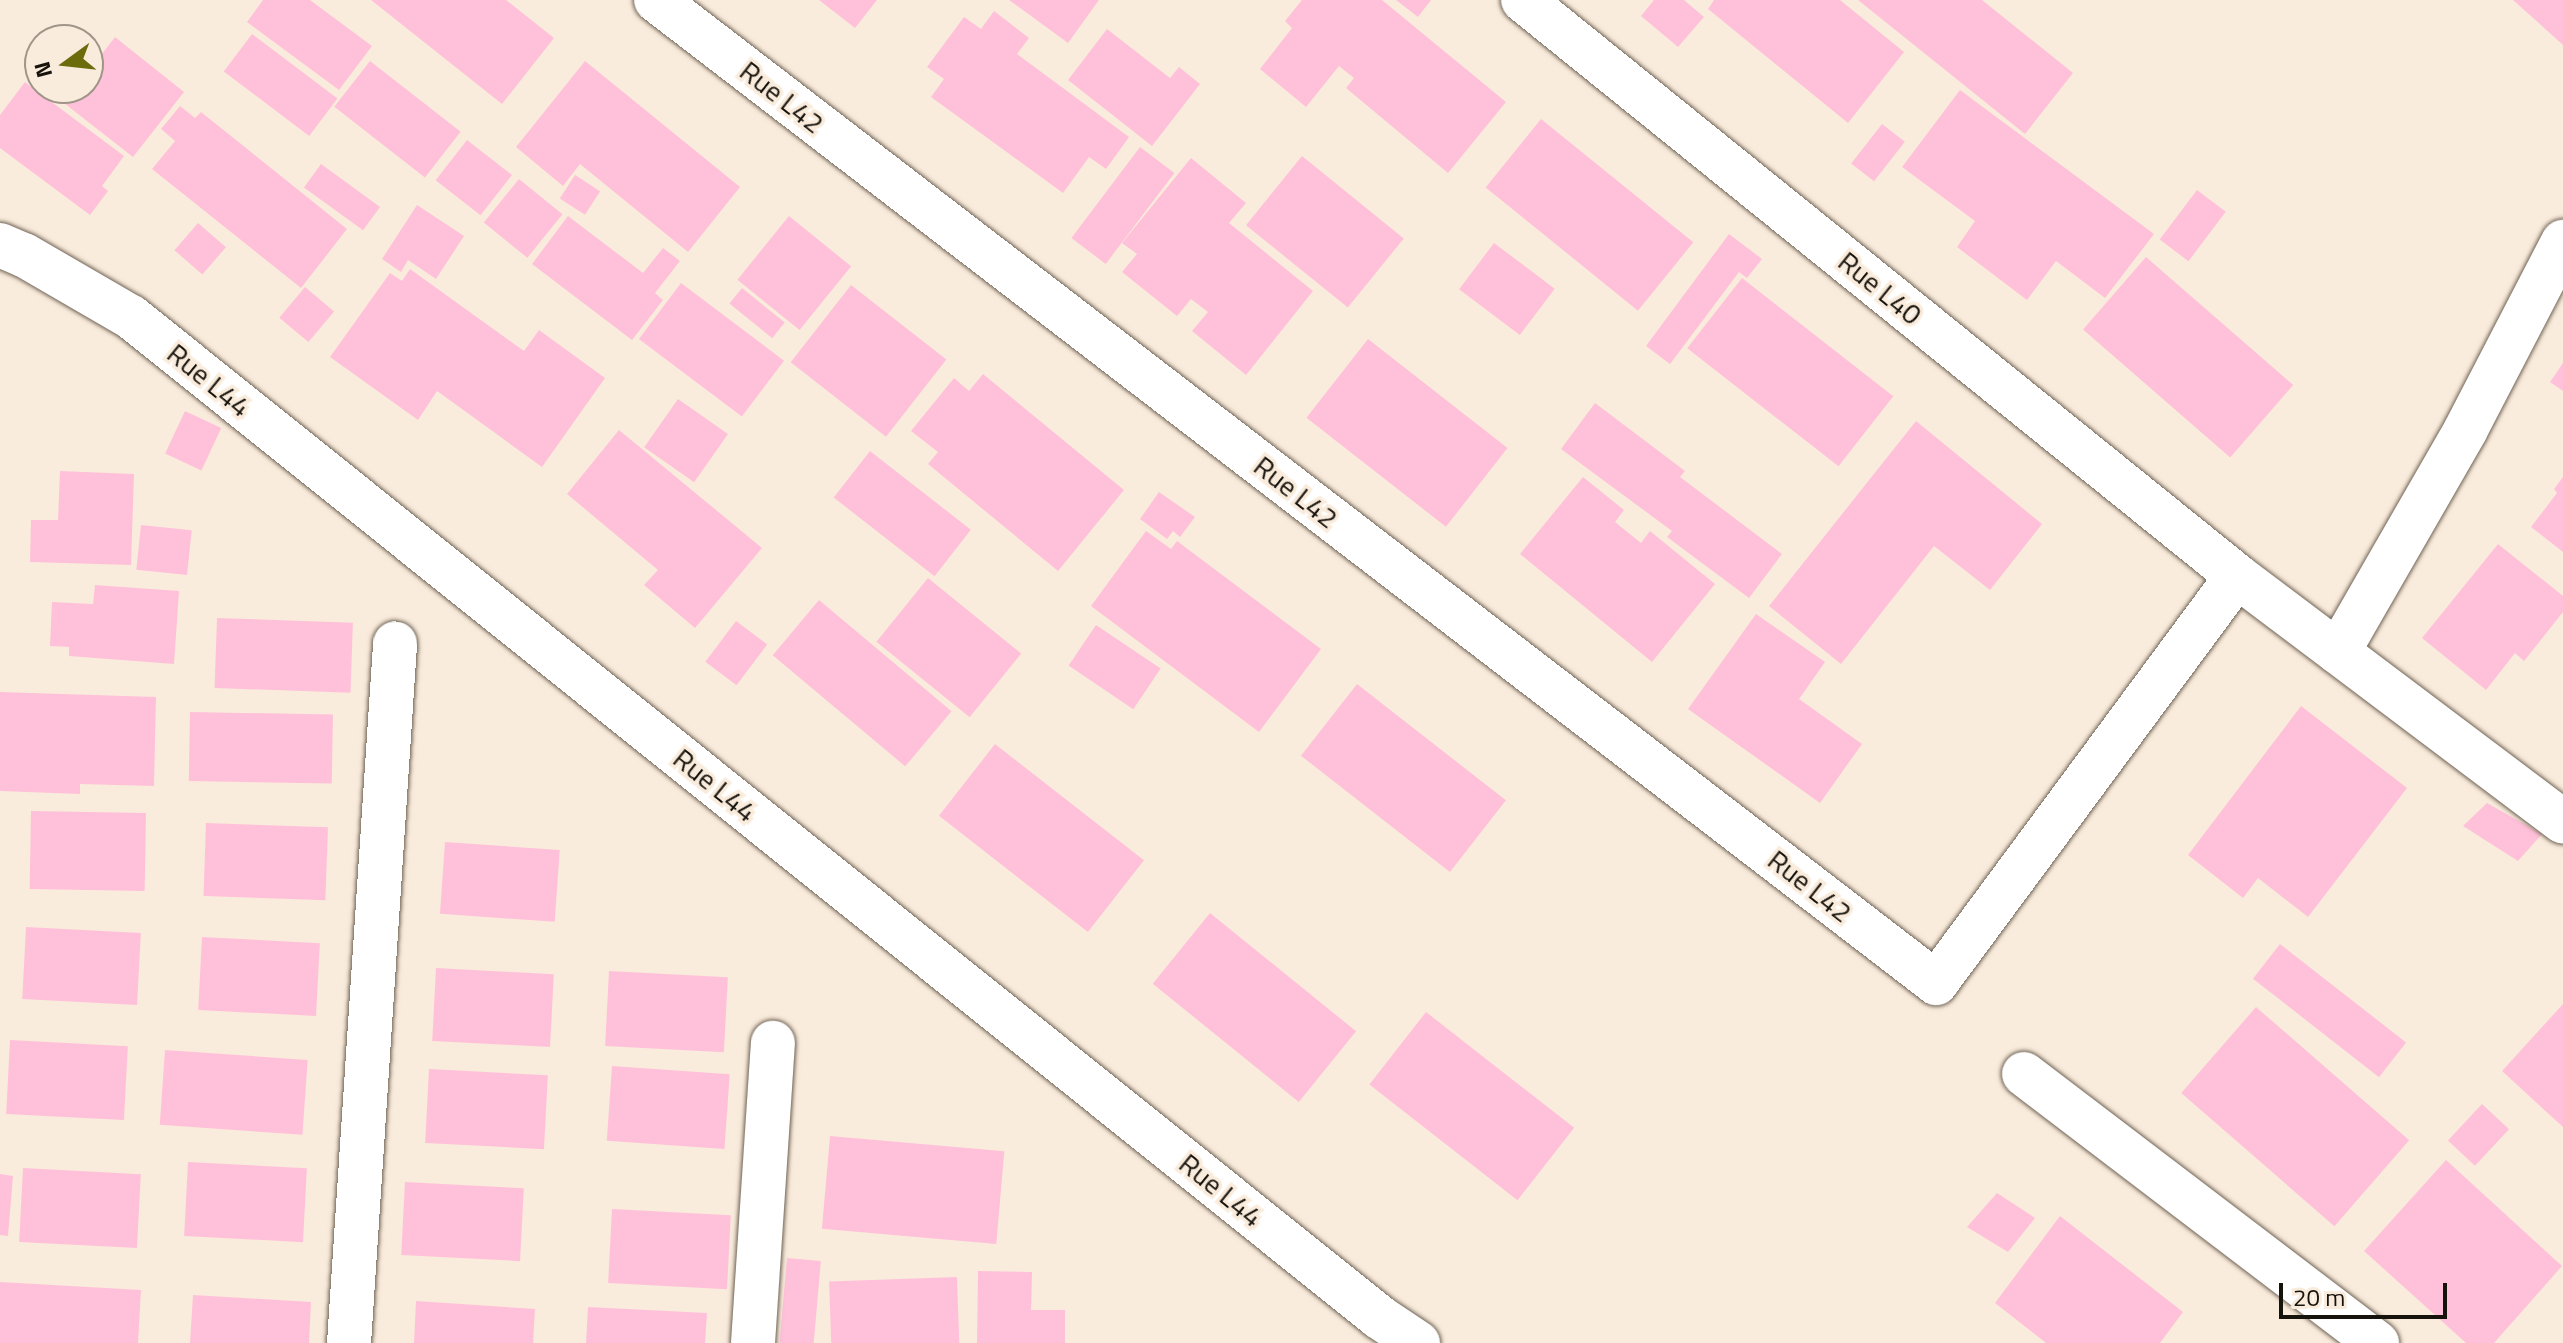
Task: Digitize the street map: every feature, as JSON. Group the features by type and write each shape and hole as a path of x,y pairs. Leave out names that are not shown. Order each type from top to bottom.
{"street":[{"name":"Rue L42","path":"656,0 1936,983 2237,576"},
{"name":"Rue L40","path":"1523,0 2237,576 2563,822"},
{"path":"2338,652 2466,429 2563,242"},
{"name":"Rue L44","path":"0,245 24,255 131,317 1366,1307 1418,1343"},
{"path":"349,1343 395,644"},
{"path":"753,1343 773,1043"},
{"path":"2024,1074 2377,1343"}],"building":[{"path":"263,0 310,0 372,46 339,90 247,22"},
{"path":"371,0 506,0 554,38 502,104"},
{"path":"819,0 877,0 855,28"},
{"path":"1009,0 1099,0 1068,43"},
{"path":"1302,0 1382,0 1506,102 1448,173 1346,88 1354,78 1339,66 1306,107 1260,69 1292,28 1285,21"},
{"path":"1396,0 1431,0 1418,17"},
{"path":"1654,0 1684,0 1704,17 1678,47 1641,16"},
{"path":"1714,0 1840,0 1904,52 1848,123 1708,9"},
{"path":"1858,0 1982,0 2073,73 2025,134"},
{"path":"2513,0 2563,0 2563,45"},
{"path":"994,11 1029,38 1017,54 1129,137 1106,169 1089,157 1063,193 931,97 944,79 927,67 964,17 981,29"},
{"path":"1107,29 1170,78 1179,67 1200,84 1152,146 1068,80"},
{"path":"252,34 337,98 309,136 224,72"},
{"path":"115,37 184,92 133,157 65,104 104,104 104,51"},
{"path":"370,61 461,132 425,178 334,107"},
{"path":"585,61 740,187 688,252 580,164 563,186 516,147"},
{"path":"24,83 24,104 54,104 124,156 102,186 108,191 90,215 0,148 0,115"},
{"path":"1960,90 2154,234 2105,298 2056,261 2027,300 1957,247 1975,221 1902,167"},
{"path":"180,106 195,118 201,112 347,229 301,288 152,169 175,141 161,129"},
{"path":"1541,119 1693,242 1638,311 1486,187"},
{"path":"1882,124 1905,142 1874,181 1851,163"},
{"path":"467,140 512,175 481,215 436,180"},
{"path":"1140,147 1174,173 1106,264 1071,238"},
{"path":"1302,156 1404,238 1348,308 1246,225"},
{"path":"1191,158 1246,203 1229,223 1313,291 1246,375 1192,331 1208,312 1191,299 1177,316 1122,272 1137,254 1122,243"},
{"path":"321,164 380,207 363,230 304,187"},
{"path":"575,175 600,191 585,215 560,198"},
{"path":"519,179 563,214 527,258 484,223"},
{"path":"2197,190 2226,212 2188,261 2160,240"},
{"path":"417,205 464,236 436,279 408,260 401,272 382,259"},
{"path":"568,216 643,273 663,248 680,261 655,293 663,300 632,340 532,264"},
{"path":"789,216 851,266 800,330 737,280"},
{"path":"198,223 226,247 202,274 174,250"},
{"path":"1729,234 1762,259 1747,278 1739,272 1670,364 1646,346"},
{"path":"1494,243 1555,289 1520,335 1459,289"},
{"path":"2146,257 2293,385 2230,457 2083,329"},
{"path":"410,269 524,351 539,330 605,378 542,467 437,391 418,420 330,357 390,273 402,281"},
{"path":"1742,278 1893,396 1839,466 1687,348"},
{"path":"681,283 784,361 742,417 639,339"},
{"path":"851,285 946,359 886,437 791,362"},
{"path":"305,287 334,311 308,342 279,318"},
{"path":"742,288 785,323 772,338 729,304"},
{"path":"1368,339 1507,448 1446,527 1306,418"},
{"path":"2563,363 2563,391 2550,382"},
{"path":"983,374 1124,490 1058,571 928,464 938,452 911,431 954,378 969,391"},
{"path":"678,399 728,434 694,482 644,447"},
{"path":"1595,403 1685,471 1680,477 1782,554 1749,598 1667,537 1672,531 1561,449"},
{"path":"185,411 221,428 201,471 165,454"},
{"path":"1916,421 2042,524 1990,590 1934,546 1841,664 1769,606"},
{"path":"619,430 762,548 695,628 644,585 658,570 567,494"},
{"path":"870,451 971,530 935,576 834,497"},
{"path":"60,471 134,474 131,565 30,562 31,520 58,520"},
{"path":"1583,477 1624,510 1615,522 1641,543 1650,531 1715,584 1652,662 1520,554"},
{"path":"2563,477 2563,552 2531,527 2557,493 2554,489"},
{"path":"1159,492 1195,517 1180,537 1173,531 1167,539 1140,519"},
{"path":"141,525 192,530 187,575 136,570"},
{"path":"1146,531 1171,549 1177,541 1321,649 1259,732 1091,606"},
{"path":"2498,544 2563,596 2563,612 2524,661 2515,653 2486,690 2422,638"},
{"path":"928,578 1021,654 970,717 876,642"},
{"path":"95,585 179,591 174,664 69,656 69,647 50,646 52,602 93,604"},
{"path":"819,600 952,711 905,766 773,655"},
{"path":"1756,614 1825,662 1799,699 1862,744 1820,803 1688,709"},
{"path":"217,618 353,623 350,693 215,688"},
{"path":"736,621 767,644 736,685 705,662"},
{"path":"1096,625 1161,669 1133,709 1069,666"},
{"path":"1357,684 1506,800 1450,872 1301,756"},
{"path":"0,692 156,697 154,786 80,784 80,794 0,791"},
{"path":"2301,706 2407,788 2308,917 2258,878 2243,898 2188,855"},
{"path":"190,712 333,714 332,783 189,781"},
{"path":"995,744 1144,860 1088,932 939,816"},
{"path":"2487,803 2542,834 2518,861 2463,826"},
{"path":"31,811 146,813 145,891 30,889"},
{"path":"206,823 328,827 325,900 203,896"},
{"path":"445,842 560,850 555,922 440,914"},
{"path":"1210,913 1356,1031 1299,1102 1153,984"},
{"path":"26,927 141,933 137,1005 22,999"},
{"path":"202,937 320,943 316,1016 198,1010"},
{"path":"2280,944 2406,1043 2379,1077 2253,979"},
{"path":"436,968 554,974 550,1047 432,1041"},
{"path":"609,971 728,977 724,1052 605,1046"},
{"path":"2563,1004 2563,1127 2502,1071"},
{"path":"2256,1007 2409,1140 2334,1226 2181,1093"},
{"path":"1426,1012 1574,1128 1518,1200 1369,1084"},
{"path":"10,1040 128,1046 124,1120 6,1114"},
{"path":"165,1050 308,1060 302,1135 160,1125"},
{"path":"612,1066 730,1074 724,1149 607,1141"},
{"path":"429,1069 548,1075 544,1149 425,1143"},
{"path":"2482,1104 2509,1129 2475,1166 2448,1141"},
{"path":"830,1136 1004,1151 996,1244 822,1229"},
{"path":"2446,1160 2562,1266 2494,1343 2466,1343 2364,1251"},
{"path":"188,1162 307,1168 303,1242 184,1236"},
{"path":"23,1168 141,1174 137,1248 19,1242"},
{"path":"0,1174 13,1176 8,1236 0,1235"},
{"path":"405,1182 524,1188 520,1261 401,1255"},
{"path":"1997,1193 2035,1218 2008,1252 1967,1227"},
{"path":"612,1209 731,1215 727,1289 608,1283"},
{"path":"2060,1216 2183,1312 2160,1343 2046,1343 1995,1303"},
{"path":"787,1258 821,1261 814,1343 780,1343"},
{"path":"978,1271 1032,1272 1031,1310 1065,1310 1065,1343 977,1343"},
{"path":"957,1277 959,1343 831,1343 829,1281"},
{"path":"0,1282 141,1290 138,1343 0,1343"},
{"path":"193,1295 311,1302 309,1343 190,1343"},
{"path":"416,1301 535,1309 533,1343 414,1343"},
{"path":"588,1307 707,1313 705,1343 586,1343"}]}
